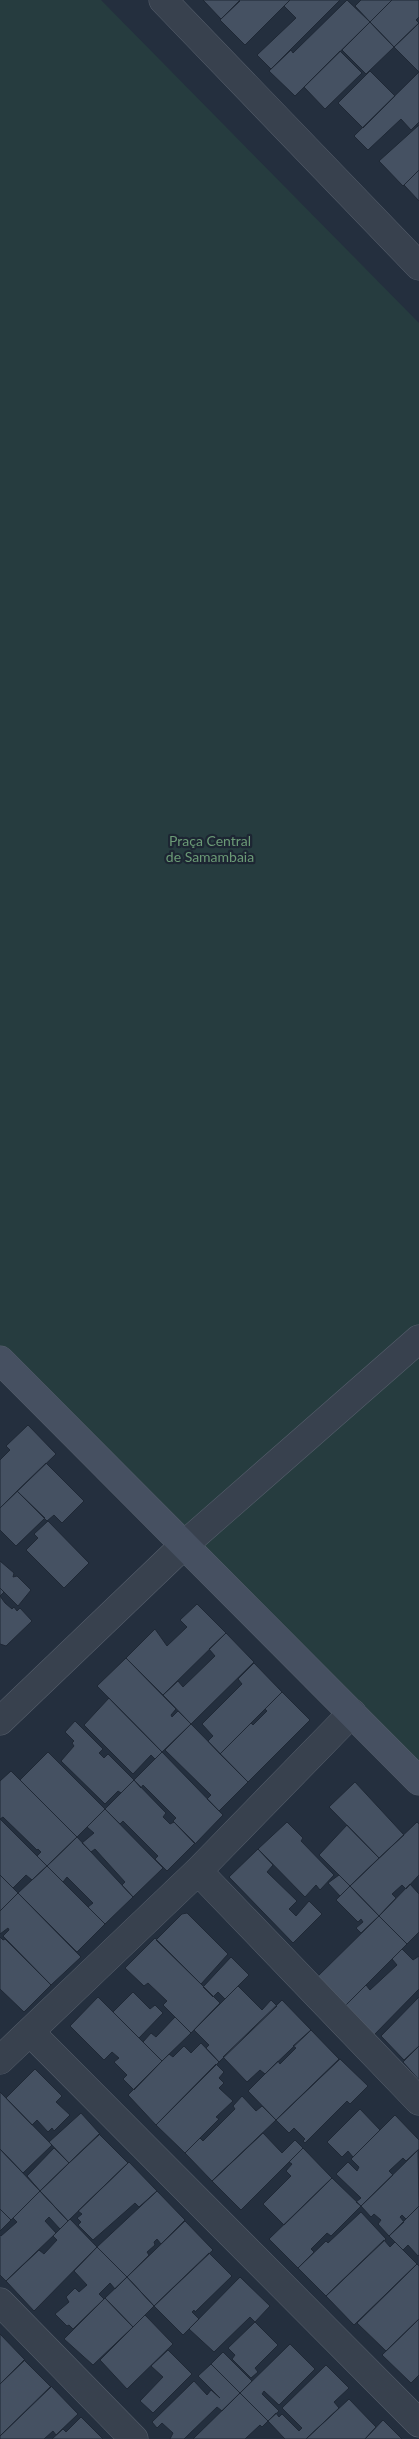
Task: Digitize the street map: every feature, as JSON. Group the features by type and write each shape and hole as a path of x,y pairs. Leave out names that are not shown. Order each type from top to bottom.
{"street":[{"path":"163,0 419,266"},
{"path":"5,1706 184,1545 419,1339"},
{"path":"0,1360 419,1781"},
{"path":"0,2060 198,1871 352,1713"},
{"path":"198,1871 419,2101"},
{"path":"30,2032 419,2423"},
{"path":"0,2302 134,2439"}],"green space":[{"name":"Praça Central de Samambaia","path":"0,0 101,0 419,323 419,1795 0,1372"}],"building":[{"path":"203,0 239,0 240,1 221,19"},
{"path":"240,0 290,0 245,45 220,20"},
{"path":"290,0 340,0 271,69 257,55 296,18 284,6"},
{"path":"347,0 370,22 295,96 269,71 291,50 293,53"},
{"path":"361,0 392,0 370,22 355,6"},
{"path":"392,0 419,0 419,17 416,20 419,23 394,47 370,22"},
{"path":"370,22 394,47 366,74 342,50"},
{"path":"419,23 419,72 394,47"},
{"path":"340,51 362,73 325,109 304,87"},
{"path":"370,71 395,96 363,128 338,103"},
{"path":"419,72 419,122 411,130 401,119 368,150 354,136"},
{"path":"419,125 419,170 403,186 379,161"},
{"path":"419,170 419,201 404,185"},
{"path":"28,1425 56,1454 0,1508 0,1460 10,1450 6,1446"},
{"path":"46,1463 84,1501 62,1523 54,1515 47,1521 17,1491"},
{"path":"17,1491 45,1518 16,1546 0,1530 0,1508"},
{"path":"48,1521 89,1563 64,1588 26,1550 38,1538 34,1534"},
{"path":"0,1561 14,1573 13,1577 17,1576 31,1590 18,1606 0,1588"},
{"path":"0,1588 4,1592 0,1596"},
{"path":"0,1596 12,1609 14,1607 17,1611 20,1608 32,1621 6,1646 0,1644"},
{"path":"197,1604 226,1633 163,1695 126,1658 155,1629 167,1646 187,1627 180,1620"},
{"path":"226,1633 254,1662 191,1724 163,1695 178,1681 183,1687 215,1656 209,1649"},
{"path":"126,1658 176,1709 171,1715 172,1717 178,1711 191,1724 162,1752 97,1686"},
{"path":"254,1663 282,1692 220,1754 208,1741 213,1736 202,1724 242,1684 238,1679"},
{"path":"282,1692 310,1720 248,1782 220,1754 251,1723 253,1725 267,1711 265,1709"},
{"path":"109,1698 162,1752 155,1759 151,1755 133,1774 84,1725"},
{"path":"75,1721 103,1749 99,1753 104,1758 108,1754 134,1780 121,1793 118,1791 105,1804 61,1761 74,1746 72,1743 74,1741 65,1732"},
{"path":"191,1724 248,1782 219,1811 207,1799 211,1795 165,1750"},
{"path":"48,1752 105,1809 77,1837 20,1780"},
{"path":"162,1752 223,1815 195,1844 173,1821 176,1818 143,1785 141,1788 134,1780"},
{"path":"11,1771 77,1837 47,1866 37,1856 41,1852 38,1849 3,1817 0,1819 0,1781"},
{"path":"134,1780 166,1813 163,1817 170,1824 174,1822 195,1843 167,1871 155,1859 158,1856 123,1821 120,1824 105,1809"},
{"path":"355,1782 404,1835 379,1858 329,1807"},
{"path":"105,1809 163,1868 133,1897 122,1885 125,1882 95,1849 91,1852 82,1843 94,1833 87,1827"},
{"path":"0,1819 47,1866 32,1880 26,1875 13,1888 0,1875"},
{"path":"287,1822 303,1838 301,1841 334,1875 320,1890 316,1885 305,1897 258,1849"},
{"path":"417,1822 419,1824 419,1875 406,1889 402,1885 392,1894 396,1898 379,1916 350,1886"},
{"path":"347,1825 379,1858 350,1886 319,1855"},
{"path":"77,1837 133,1897 105,1924 88,1907 93,1903 67,1877 63,1882 47,1866"},
{"path":"258,1849 273,1865 267,1872 297,1901 289,1909 296,1916 309,1901 322,1914 293,1943 229,1877"},
{"path":"47,1866 105,1924 77,1952 18,1893"},
{"path":"0,1875 18,1893 0,1911"},
{"path":"339,1875 350,1886 340,1896 328,1883"},
{"path":"410,1884 419,1894 419,1932 407,1944 379,1916"},
{"path":"350,1886 379,1916 361,1933 356,1928 363,1922 361,1919 358,1922 336,1900"},
{"path":"18,1893 81,1957 51,1985 3,1936 9,1930 8,1928 0,1934 0,1911"},
{"path":"187,1913 228,1954 201,1984 156,1940 182,1914"},
{"path":"379,1916 407,1944 345,2006 316,1978"},
{"path":"0,1937 3,1940 5,1939 51,1985 24,2012 0,1989"},
{"path":"155,1938 220,2003 191,2033 163,2005 167,2001 148,1983 144,1986 125,1968"},
{"path":"402,1949 413,1960 419,1956 419,1989 374,2035 346,2005 366,1985 370,1990 397,1965 392,1959"},
{"path":"231,1957 249,1975 225,1999 218,1992 213,1997 203,1987"},
{"path":"238,1986 262,2010 271,2000 277,2006 219,2062 206,2048 209,2045 194,2030"},
{"path":"133,1992 150,2009 155,2005 163,2013 139,2038 113,2012"},
{"path":"98,1997 162,2061 134,2090 123,2079 127,2075 114,2062 119,2058 112,2052 104,2060 70,2026"},
{"path":"419,1997 419,2046 404,2060 381,2036"},
{"path":"282,2000 311,2030 265,2074 260,2070 247,2082 223,2057"},
{"path":"175,2017 191,2033 162,2061 143,2042 151,2033 156,2037"},
{"path":"311,2030 339,2059 276,2120 248,2091 278,2061 280,2064 296,2048 293,2046"},
{"path":"201,2043 219,2062 156,2125 128,2095 169,2054 173,2057 184,2046 191,2053"},
{"path":"419,2046 419,2080 403,2062"},
{"path":"340,2059 368,2086 350,2104 347,2101 305,2143 303,2141 305,2139 294,2128 289,2133 276,2120"},
{"path":"216,2064 224,2072 219,2078 224,2083 219,2088 233,2101 216,2117 219,2119 185,2153 156,2125"},
{"path":"35,2069 62,2096 56,2102 70,2115 54,2131 52,2128 48,2132 37,2120 32,2125 6,2098"},
{"path":"0,2092 52,2145 23,2173 0,2149"},
{"path":"242,2096 256,2111 262,2106 276,2120 212,2181 185,2153 200,2138 203,2141 235,2109 233,2106"},
{"path":"360,2109 380,2130 353,2157 348,2151 342,2157 327,2142"},
{"path":"81,2113 100,2134 69,2163 49,2142"},
{"path":"395,2115 419,2140 419,2149 406,2161 403,2158 389,2171 393,2175 361,2206 356,2202 361,2198 336,2174 348,2162 357,2171 359,2167 351,2159"},
{"path":"263,2133 282,2153 295,2140 303,2148 241,2210 212,2181"},
{"path":"99,2134 128,2163 68,2221 40,2191"},
{"path":"54,2148 69,2163 40,2191 27,2176"},
{"path":"303,2148 332,2178 284,2225 263,2204 291,2176 286,2171 292,2164 289,2162"},
{"path":"0,2149 40,2191 11,2220 0,2209"},
{"path":"418,2150 419,2206 406,2219 402,2215 400,2217 404,2222 389,2236 378,2224 381,2220 374,2214 371,2217 361,2206"},
{"path":"129,2162 157,2191 139,2207 135,2203 93,2240 78,2225 81,2222 77,2218 82,2214 78,2211"},
{"path":"332,2178 361,2206 331,2236 327,2233 311,2249 314,2252 298,2268 269,2239"},
{"path":"40,2191 68,2221 60,2229 49,2217 45,2221 56,2233 6,2281 0,2275 0,2235 17,2222 13,2218"},
{"path":"157,2191 185,2220 161,2244 157,2239 154,2242 155,2245 147,2252 149,2255 127,2277 97,2247"},
{"path":"419,2206 418,2256 408,2245 403,2250 389,2236"},
{"path":"0,2209 11,2220 0,2231"},
{"path":"361,2212 386,2239 326,2296 298,2268 326,2241 328,2243"},
{"path":"70,2219 97,2247 34,2311 6,2281 39,2250 44,2254 57,2240 53,2236"},
{"path":"185,2221 213,2250 154,2306 127,2277"},
{"path":"384,2240 390,2247 395,2242 417,2264 354,2325 326,2296"},
{"path":"97,2247 127,2277 115,2289 110,2283 99,2294 104,2299 73,2329 69,2325 67,2326 55,2314 69,2302 66,2297 75,2288 79,2292 87,2285 74,2271"},
{"path":"209,2253 232,2276 195,2312 194,2310 192,2312 199,2319 183,2335 154,2306"},
{"path":"417,2264 419,2266 419,2319 386,2351 357,2323"},
{"path":"127,2277 154,2306 133,2327 105,2298"},
{"path":"240,2277 270,2306 255,2322 250,2317 214,2352 189,2329"},
{"path":"105,2298 133,2327 93,2365 64,2339"},
{"path":"145,2315 173,2344 127,2389 100,2360"},
{"path":"419,2319 419,2375 411,2383 382,2355"},
{"path":"255,2322 278,2345 255,2368 258,2372 251,2378 232,2359 235,2355 228,2348"},
{"path":"0,2334 25,2360 0,2384"},
{"path":"290,2344 315,2369 279,2405 264,2391 262,2394 279,2411 268,2421 240,2393"},
{"path":"168,2350 192,2374 153,2413 140,2401 163,2377 151,2366"},
{"path":"223,2352 252,2381 240,2393 211,2364"},
{"path":"24,2360 51,2387 0,2436 0,2384"},
{"path":"211,2364 240,2393 222,2411 217,2407 184,2439 170,2439 173,2433 162,2423 157,2428 152,2422 194,2381 207,2395 211,2390 220,2398 198,2376"},
{"path":"326,2365 349,2388 334,2402 339,2408 306,2439 285,2439 268,2421 276,2413 279,2417 282,2414 299,2431 302,2428 282,2408"},
{"path":"51,2386 78,2414 56,2435 53,2431 44,2439 0,2439 0,2436"},
{"path":"240,2393 268,2421 262,2427 260,2425 245,2439 193,2439"},
{"path":"349,2399 376,2427 365,2439 306,2439"},
{"path":"81,2417 103,2439 52,2439 63,2429 66,2432"},
{"path":"383,2420 402,2439 365,2439"}]}
